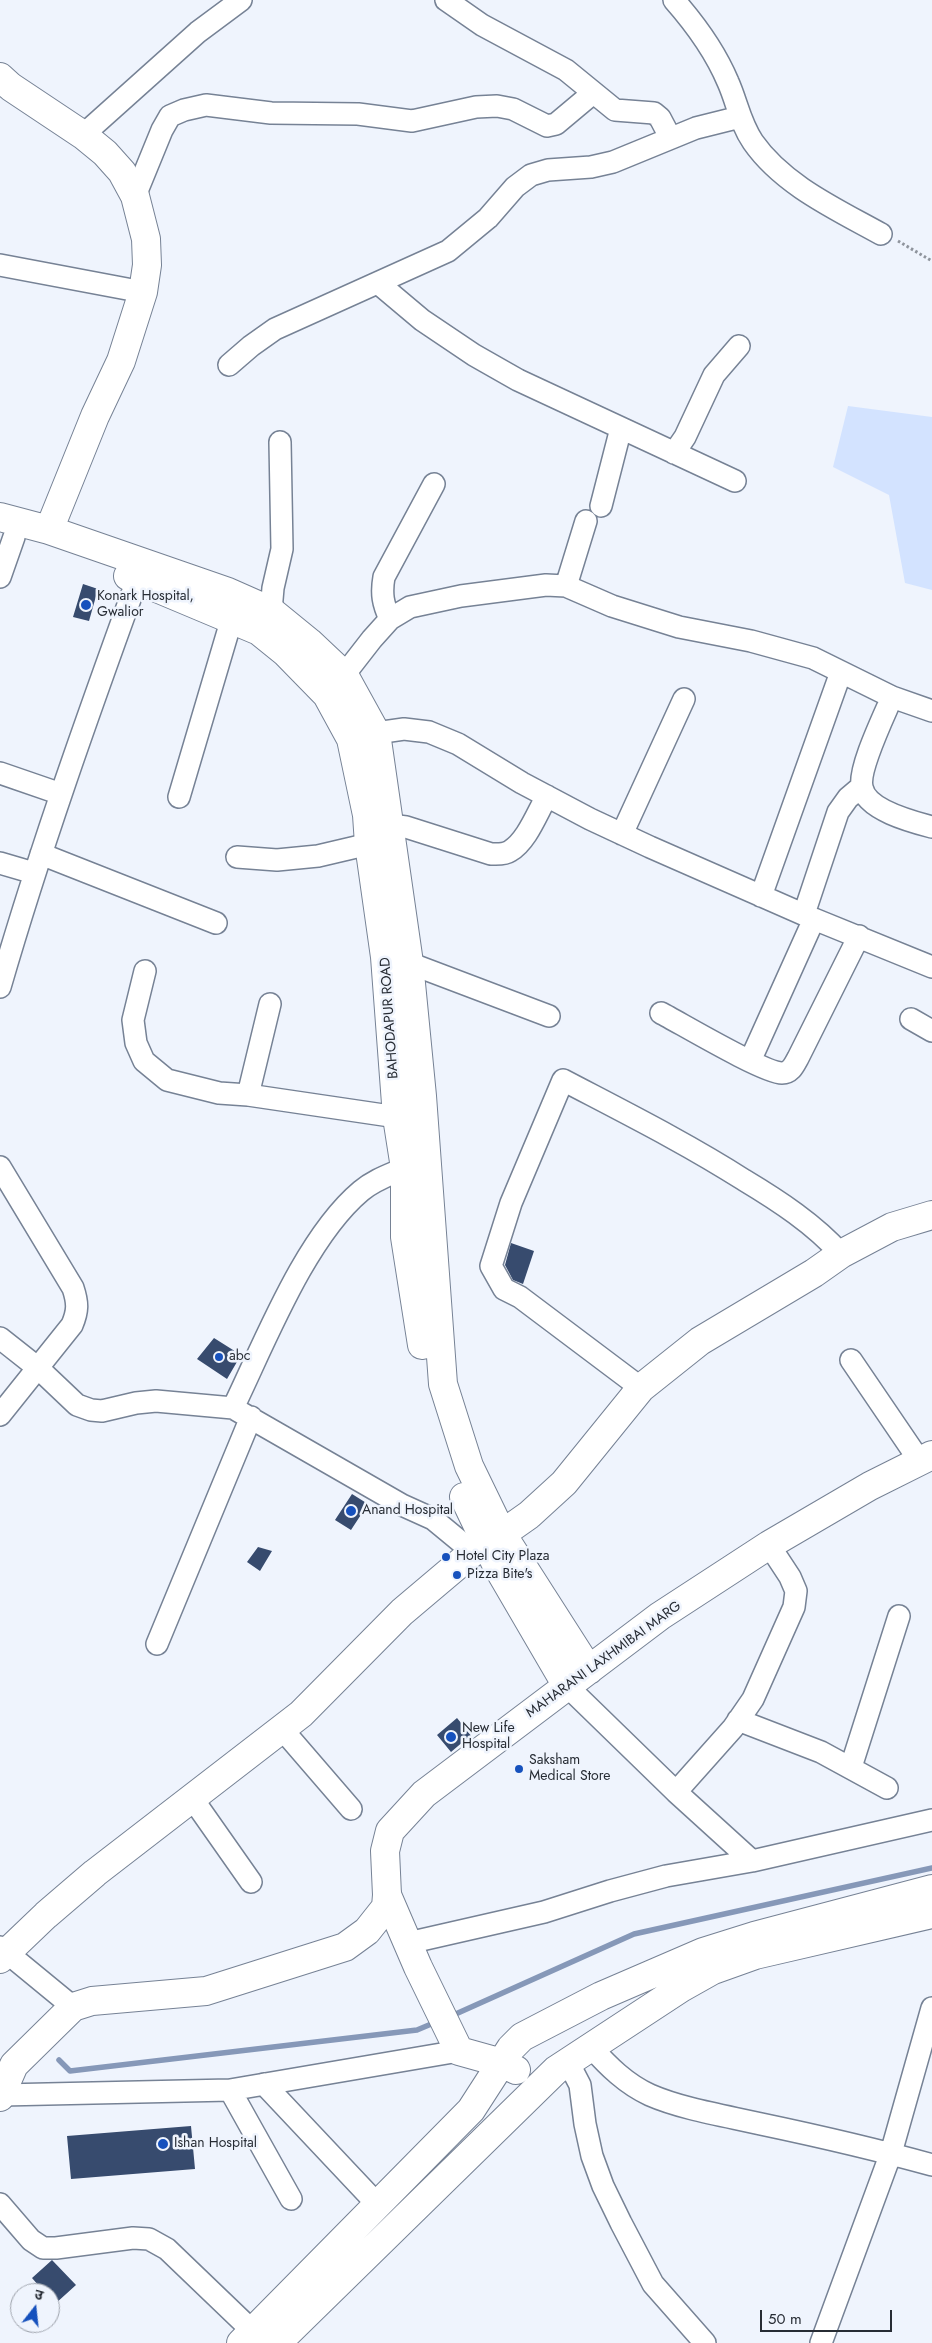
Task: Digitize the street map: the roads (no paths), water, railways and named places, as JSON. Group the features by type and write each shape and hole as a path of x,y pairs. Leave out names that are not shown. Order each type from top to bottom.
{"main road":[{"path":"0,77 11,87 83,135 105,153 122,172 135,196 146,239 147,265 143,292 121,361 94,416 49,530"},
{"path":"5,529 49,530 228,592 271,611 309,642 344,675 376,733 409,963 422,1096 443,1384 469,1466 487,1543 578,1678"},
{"name":"BAHODAPUR ROAD","path":"5,529 232,618 259,631 285,652 327,695 351,739 367,815 369,844 386,957 397,1117 404,1168 405,1237 430,1402 451,1469 487,1543"},
{"path":"3,1953 95,1873 282,1729 340,1676 402,1612 487,1543 529,1515 564,1483 641,1388 700,1341 814,1273 842,1254 892,1227 932,1215"},
{"name":"MAHARANI LAXHMIBAI MARG","path":"1,2096 7,2059 73,2007 92,2001 206,1990 345,1947 367,1931 386,1907 388,1895 385,1851 390,1831 424,1794 660,1616 770,1544 870,1486 926,1457"},
{"path":"259,2340 378,2205 471,2110 510,2060 522,2037 544,2023 654,1972 704,1952 764,1933 932,1889"},
{"path":"388,1895 408,1942 460,2051 510,2060 523,2075 544,2082"},
{"path":"259,2340 544,2082 578,2056 680,1988 714,1970 755,1955 932,1914"},
{"path":"544,2023 558,2025 570,2032 578,2056"}],"street":[{"path":"83,135 198,32 241,0"},
{"path":"446,0 464,15 566,70 615,110 654,114 660,118 670,138"},
{"path":"674,0 694,22 712,48 729,82 740,117 752,141 779,171 826,203 882,234"},
{"path":"135,196 162,130 170,116 184,110 206,105 271,112 358,114 412,121 476,107 497,106 512,109 548,126 556,124 593,93"},
{"path":"230,365 251,346 275,330 448,251 488,218 514,187 531,174 548,170 591,168 613,162 712,123 740,117"},
{"path":"0,265 143,292"},
{"path":"378,283 422,320 474,355 518,380 735,481"},
{"path":"674,453 686,437 714,375 739,346"},
{"path":"566,586 593,514 620,428"},
{"path":"271,611 273,588 282,549 283,518 280,442"},
{"path":"390,619 383,605 381,593 384,577 434,484"},
{"path":"0,578 5,529"},
{"path":"0,987 37,864 137,580"},
{"path":"344,675 372,638 390,619 410,608 461,596 546,585 566,586 612,606 679,627 750,641 813,658 892,697 932,711"},
{"path":"179,798 232,618"},
{"path":"761,896 841,672"},
{"path":"892,697 863,770 862,787 866,797 879,808 914,823 932,827"},
{"path":"622,834 684,699"},
{"path":"376,733 404,729 429,732 458,744 547,796 622,834 809,917 932,967"},
{"path":"0,773 61,794"},
{"path":"750,1061 809,917 838,812 848,798 862,787"},
{"path":"390,825 406,827 491,854 501,855 510,851 522,839 547,796"},
{"path":"237,857 277,860 318,856 369,844"},
{"path":"0,862 37,864 216,923"},
{"path":"661,1013 750,1061 776,1072 790,1071 859,936"},
{"path":"409,963 549,1016"},
{"path":"145,971 133,1020 136,1043 144,1061 166,1080 219,1093 248,1094 397,1117"},
{"path":"248,1094 270,1004"},
{"path":"911,1019 932,1031"},
{"path":"641,1388 528,1303 504,1289 491,1266 511,1203 563,1080 713,1161 764,1192 823,1234 842,1254"},
{"path":"0,1167 73,1288 78,1303 77,1314 72,1325 0,1415"},
{"path":"157,1644 242,1412 299,1273 325,1232 347,1204 376,1180 404,1168"},
{"path":"0,1338 38,1368 77,1405 91,1410 102,1411 156,1400 242,1412 402,1505 487,1543"},
{"path":"851,1360 926,1457"},
{"path":"676,1792 738,1720 753,1699 794,1607 796,1591 790,1577 770,1544"},
{"path":"851,1767 899,1616"},
{"path":"578,1678 676,1792 752,1862"},
{"path":"738,1720 821,1752 887,1788"},
{"path":"282,1729 351,1809"},
{"path":"192,1798 251,1882"},
{"path":"408,1942 544,1912 666,1876 752,1862 932,1820"},
{"path":"3,1953 73,2007"},
{"path":"821,2343 891,2154 932,2008"},
{"path":"1,2096 230,2090 460,2051"},
{"path":"578,2056 651,2095 710,2112 932,2165"},
{"path":"578,2056 585,2124 592,2156 603,2186 653,2284 705,2343"},
{"path":"264,2084 378,2205"},
{"path":"230,2090 291,2199"},
{"path":"0,2204 31,2240 43,2248 133,2238 149,2239 167,2249 259,2340"}],"waterway":[{"path":"449,2017 634,1934 932,1868"},
{"path":"59,2060 70,2071 417,2030 436,2022"}],"place":[{"name":"Konark Hospital, Gwalior","path":"86,605"},
{"name":"abc","path":"219,1357"},
{"name":"Anand Hospital","path":"351,1511"},
{"name":"Hotel City Plaza","path":"446,1557"},
{"name":"Pizza Bite's","path":"457,1575"},
{"name":"New Life Hospital","path":"451,1737"},
{"name":"Saksham Medical Store","path":"519,1769"},
{"name":"Ishan Hospital","path":"163,2144"}]}
